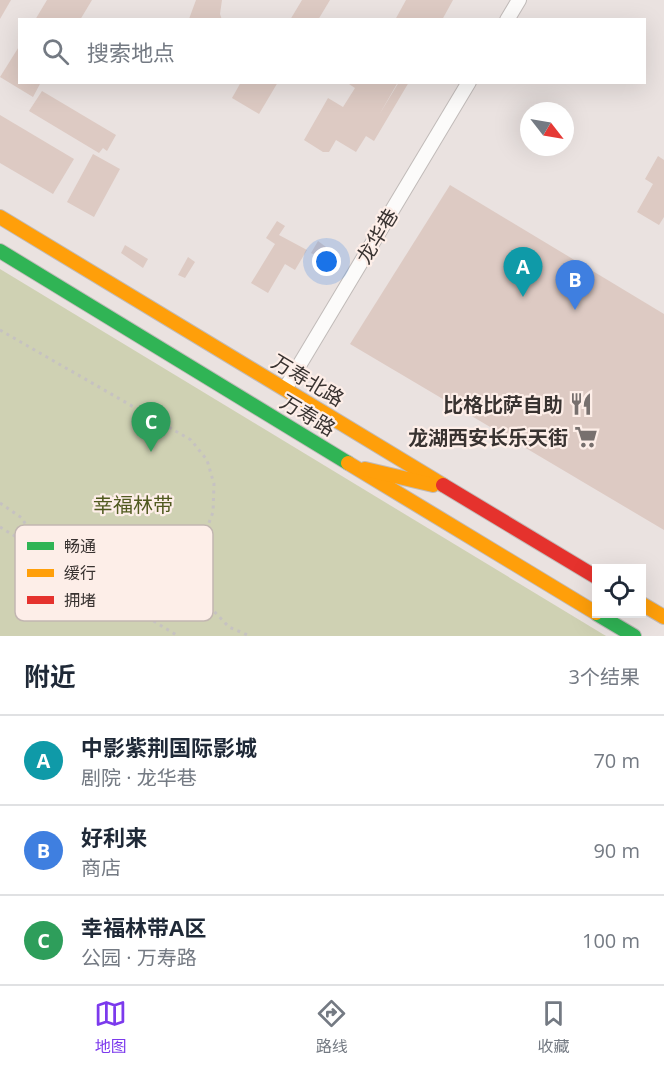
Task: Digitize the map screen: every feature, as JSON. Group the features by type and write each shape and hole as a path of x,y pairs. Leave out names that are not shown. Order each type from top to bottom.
{"main road":[{"name":"万寿北路","path":"0,217 592,574"},
{"name":"万寿路","path":"0,251 592,610"},
{"path":"355,466 453,490"},
{"path":"646,606 664,617"},
{"name":"万寿路","path":"605,618 634,636"}],"street":[{"path":"508,18 519,0"},
{"name":"龙华巷","path":"285,389 468,84"}],"path":[{"path":"0,330 190,440 207,460 214,484 213,512 208,525"},
{"path":"0,503 22,518 26,525"},
{"path":"0,527 15,536"},
{"path":"213,610 229,627 250,636"},
{"path":"154,621 178,636"}],"green space":[{"name":"幸福林带","path":"0,269 606,636 0,636"}],"building":[{"path":"0,0 11,0 0,19"},
{"path":"47,0 92,0 81,18 36,18"},
{"path":"196,0 222,0 221,18 189,18"},
{"path":"302,0 330,0 319,18 291,18"},
{"path":"406,0 453,0 443,18 396,18"},
{"path":"18,48 18,84 40,84 33,97 0,77"},
{"path":"240,84 277,84 259,114 232,98"},
{"path":"349,84 397,84 379,115 398,84 408,84 374,141 366,136 356,152 336,140 329,152 323,152 304,140 328,98 343,107 355,88"},
{"path":"42,91 116,135 107,151 103,148 99,153 29,111"},
{"path":"0,115 74,159 53,194 0,163"},
{"path":"93,154 120,169 94,217 67,202"},
{"path":"658,156 664,160 664,217 659,225 637,212 653,184 645,179"},
{"name":"龙湖西安长乐天街","path":"450,185 664,314 664,530 350,344"},
{"path":"277,221 285,226 279,235 307,250 295,270 285,264 268,293 251,283 275,244 266,238"},
{"path":"318,241 326,247 320,258 311,253"},
{"path":"125,245 148,259 143,268 121,253"},
{"path":"188,257 195,262 185,278 178,275"}],"traffic: fast":[{"path":"0,251 348,463"},
{"path":"604,618 634,636"}],"traffic: slow":[{"path":"0,217 443,485"},
{"path":"348,463 592,611"},
{"path":"365,469 433,485"},
{"path":"646,606 664,617"}],"traffic: jam":[{"path":"443,485 592,575"}],"place":[{"name":"中影紫荆国际影城","path":"523,297"},
{"name":"好利来","path":"575,310"},
{"name":"比格比萨自助","path":"581,404"},
{"name":"龙湖西安长乐天街","path":"586,437"},
{"name":"幸福林带A区","path":"151,452"}]}
